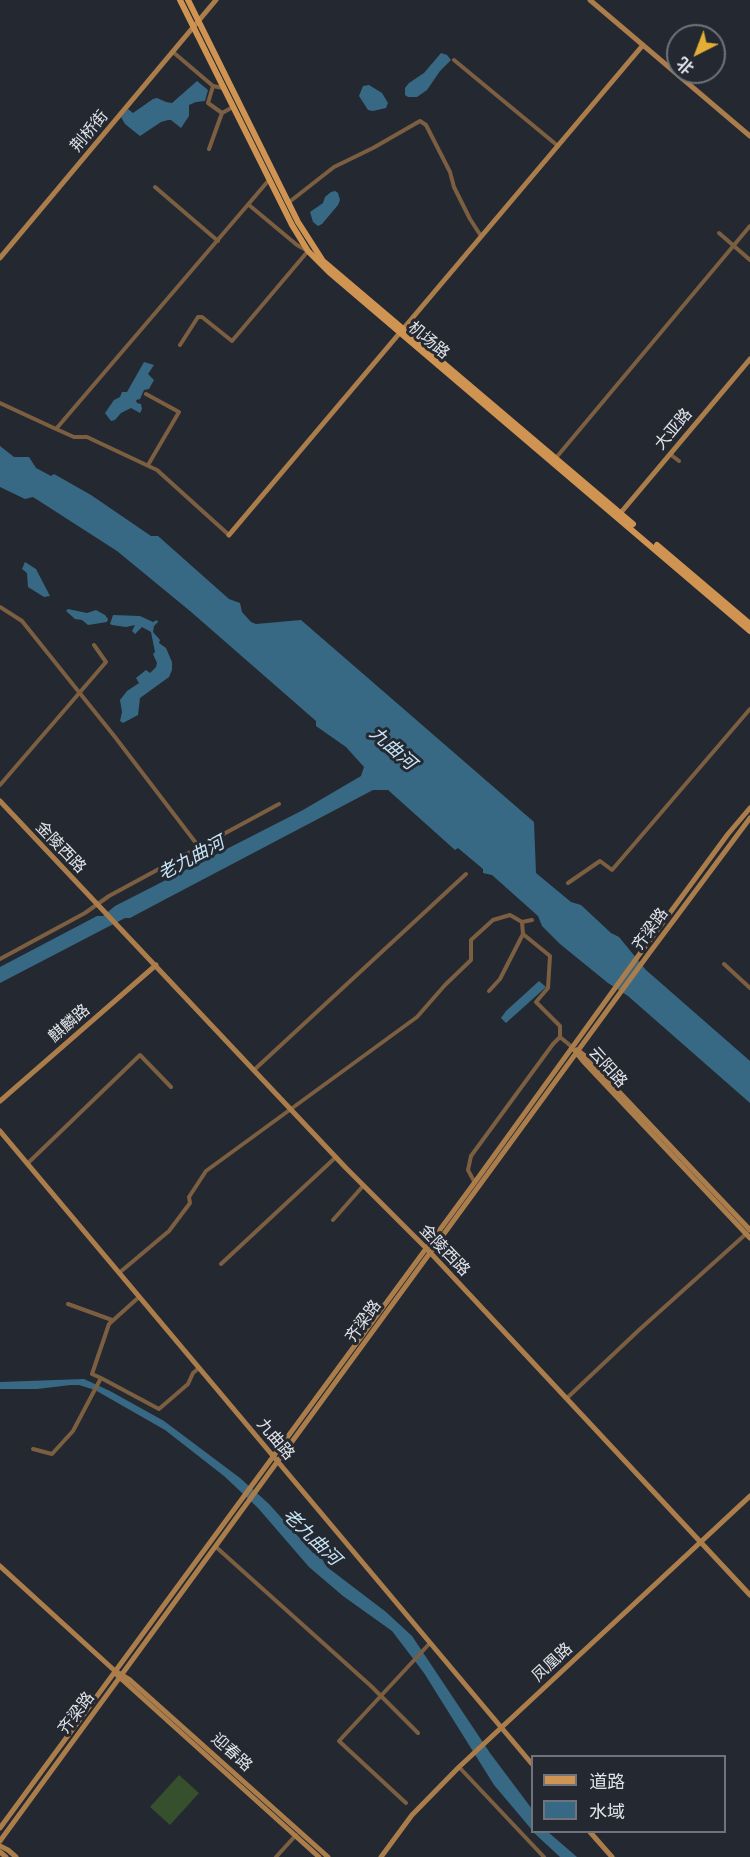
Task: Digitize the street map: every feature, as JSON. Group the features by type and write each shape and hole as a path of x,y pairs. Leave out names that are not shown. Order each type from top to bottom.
{"main road":[{"name":"机场路","path":"180,0 196,24 288,203 323,261 401,330 750,624"},
{"name":"机场路","path":"188,0 196,24 233,107 308,251 329,272 401,330"},
{"name":"荆桥街","path":"0,258 216,0"},
{"path":"590,0 750,136"},
{"path":"229,535 643,45"},
{"name":"大亚路","path":"619,515 750,359"},
{"name":"机场路","path":"619,515 750,631"},
{"name":"金陵西路","path":"0,801 363,1186 431,1253 750,1595"},
{"name":"齐梁路","path":"275,1459 426,1248 578,1053 644,948 728,834 750,808"},
{"name":"齐梁路","path":"0,1828 115,1671 431,1253 572,1047 650,952 750,818"},
{"name":"麒麟路","path":"0,1101 156,965"},
{"name":"云阳路","path":"572,1047 585,1056 749,1233"},
{"name":"九曲路","path":"0,1131 531,1763"},
{"name":"凤凰路","path":"381,1857 412,1815 459,1767 750,1496"},
{"name":"齐梁路","path":"0,1840 121,1676 188,1577 215,1546 245,1499"},
{"name":"迎春路","path":"0,1566 115,1671 328,1857"},
{"name":"迎春路","path":"298,1833 319,1857"},
{"path":"591,1833 612,1857"},
{"path":"0,1846 16,1857"},
{"path":"0,1852 6,1857"}],"street":[{"path":"172,52 213,86 224,88"},
{"path":"454,60 558,146"},
{"path":"213,86 208,103 222,113"},
{"path":"209,149 222,113 233,107"},
{"path":"288,203 334,166 374,148 420,121 426,124 450,172 454,187 481,236"},
{"path":"56,429 269,180"},
{"path":"154,187 218,241"},
{"path":"180,345 198,317 202,317 232,341 308,251 297,245 249,205"},
{"path":"554,460 750,226"},
{"path":"718,233 750,260"},
{"path":"146,394 179,412 147,465"},
{"path":"0,403 75,437 87,437 158,470 229,535"},
{"path":"670,454 679,461"},
{"path":"0,607 22,621 80,692 199,847"},
{"path":"0,785 106,662 94,645"},
{"path":"568,883 600,861 612,870 750,709"},
{"path":"0,959 86,913 109,896 279,804"},
{"path":"254,1070 466,874"},
{"path":"120,1273 170,1231 190,1203 189,1197 206,1171 417,1017 471,960 471,940 493,920 510,915 522,922 532,920"},
{"path":"489,991 500,979 523,934 522,922"},
{"path":"477,1184 468,1170 471,1156 560,1037 560,1026 536,1002 548,988 550,957 523,934"},
{"path":"724,964 750,988"},
{"path":"560,1037 572,1047"},
{"path":"27,1164 140,1055 171,1087"},
{"path":"221,1264 336,1157"},
{"path":"333,1220 363,1186"},
{"path":"566,1399 639,1330 749,1233"},
{"path":"139,1297 112,1320 93,1366 92,1374 159,1409 188,1384 193,1373 199,1368"},
{"path":"68,1304 112,1320"},
{"path":"33,1449 52,1454 73,1431 100,1379"},
{"path":"215,1546 371,1686 418,1733"},
{"path":"406,1803 339,1741 430,1643"},
{"path":"459,1767 544,1857"},
{"path":"276,1857 298,1833"}],"green space":[{"path":"179,1775 199,1793 170,1825 150,1807"}],"water":[{"path":"441,53 447,55 451,60 427,90 417,97 405,95 405,88 409,83 424,73"},
{"path":"197,81 208,90 205,101 189,105 189,116 181,128 168,120 140,136 125,124 121,117 128,109 133,113 153,99 157,98 172,103"},
{"path":"369,85 382,93 388,103 386,108 368,110 359,96 363,86"},
{"path":"335,191 340,200 338,205 318,226 313,222 310,212 323,203 325,197"},
{"path":"144,362 154,365 148,374 154,380 149,389 144,390 140,399 136,400 141,404 140,413 131,408 111,421 105,413 122,392 127,392"},
{"name":"九曲河","path":"0,446 14,457 29,457 36,468 51,476 54,474 91,495 151,536 158,536 229,599 240,603 242,612 251,622 256,624 301,620 534,822 536,873 571,902 581,905 611,933 619,937 646,970 750,1061 750,1103 628,996 608,983 560,944 542,926 538,916 492,875 483,873 483,869 458,848 455,850 388,790 373,790 130,918 125,918 0,983 0,967 97,916 103,916 115,906 303,810 361,776 364,767 346,747 316,726 316,721 117,551 33,497 25,499 0,487"},
{"path":"25,562 36,569 50,596 44,597 28,587 27,573 22,569"},
{"path":"68,609 87,613 96,610 108,619 107,622 88,625 82,620 75,619 66,611"},
{"path":"113,615 140,616 153,622 157,620 153,632 160,640 159,643 166,648 172,662 169,677 140,698 138,715 123,723 120,721 122,712 120,700 127,691 139,683 136,678 146,670 150,673 157,663 153,654 155,652 151,632 142,627 135,634 132,631 135,625 126,627 112,625 110,624"},
{"path":"539,981 546,987 506,1023 501,1018 506,1011"},
{"path":"84,1379 164,1421 240,1478 269,1504 313,1553 319,1554 327,1567 386,1612 412,1636 490,1753 531,1808 531,1829 494,1785 424,1673 392,1631 343,1596 309,1567 258,1508 224,1476 165,1430 95,1390 79,1385 37,1389 0,1389 0,1382"},
{"path":"534,1833 549,1833 577,1857 560,1857"}],"water label":[{"name":"老九曲河","path":"191,858"},
{"name":"老九曲河","path":"312,1537"}]}
